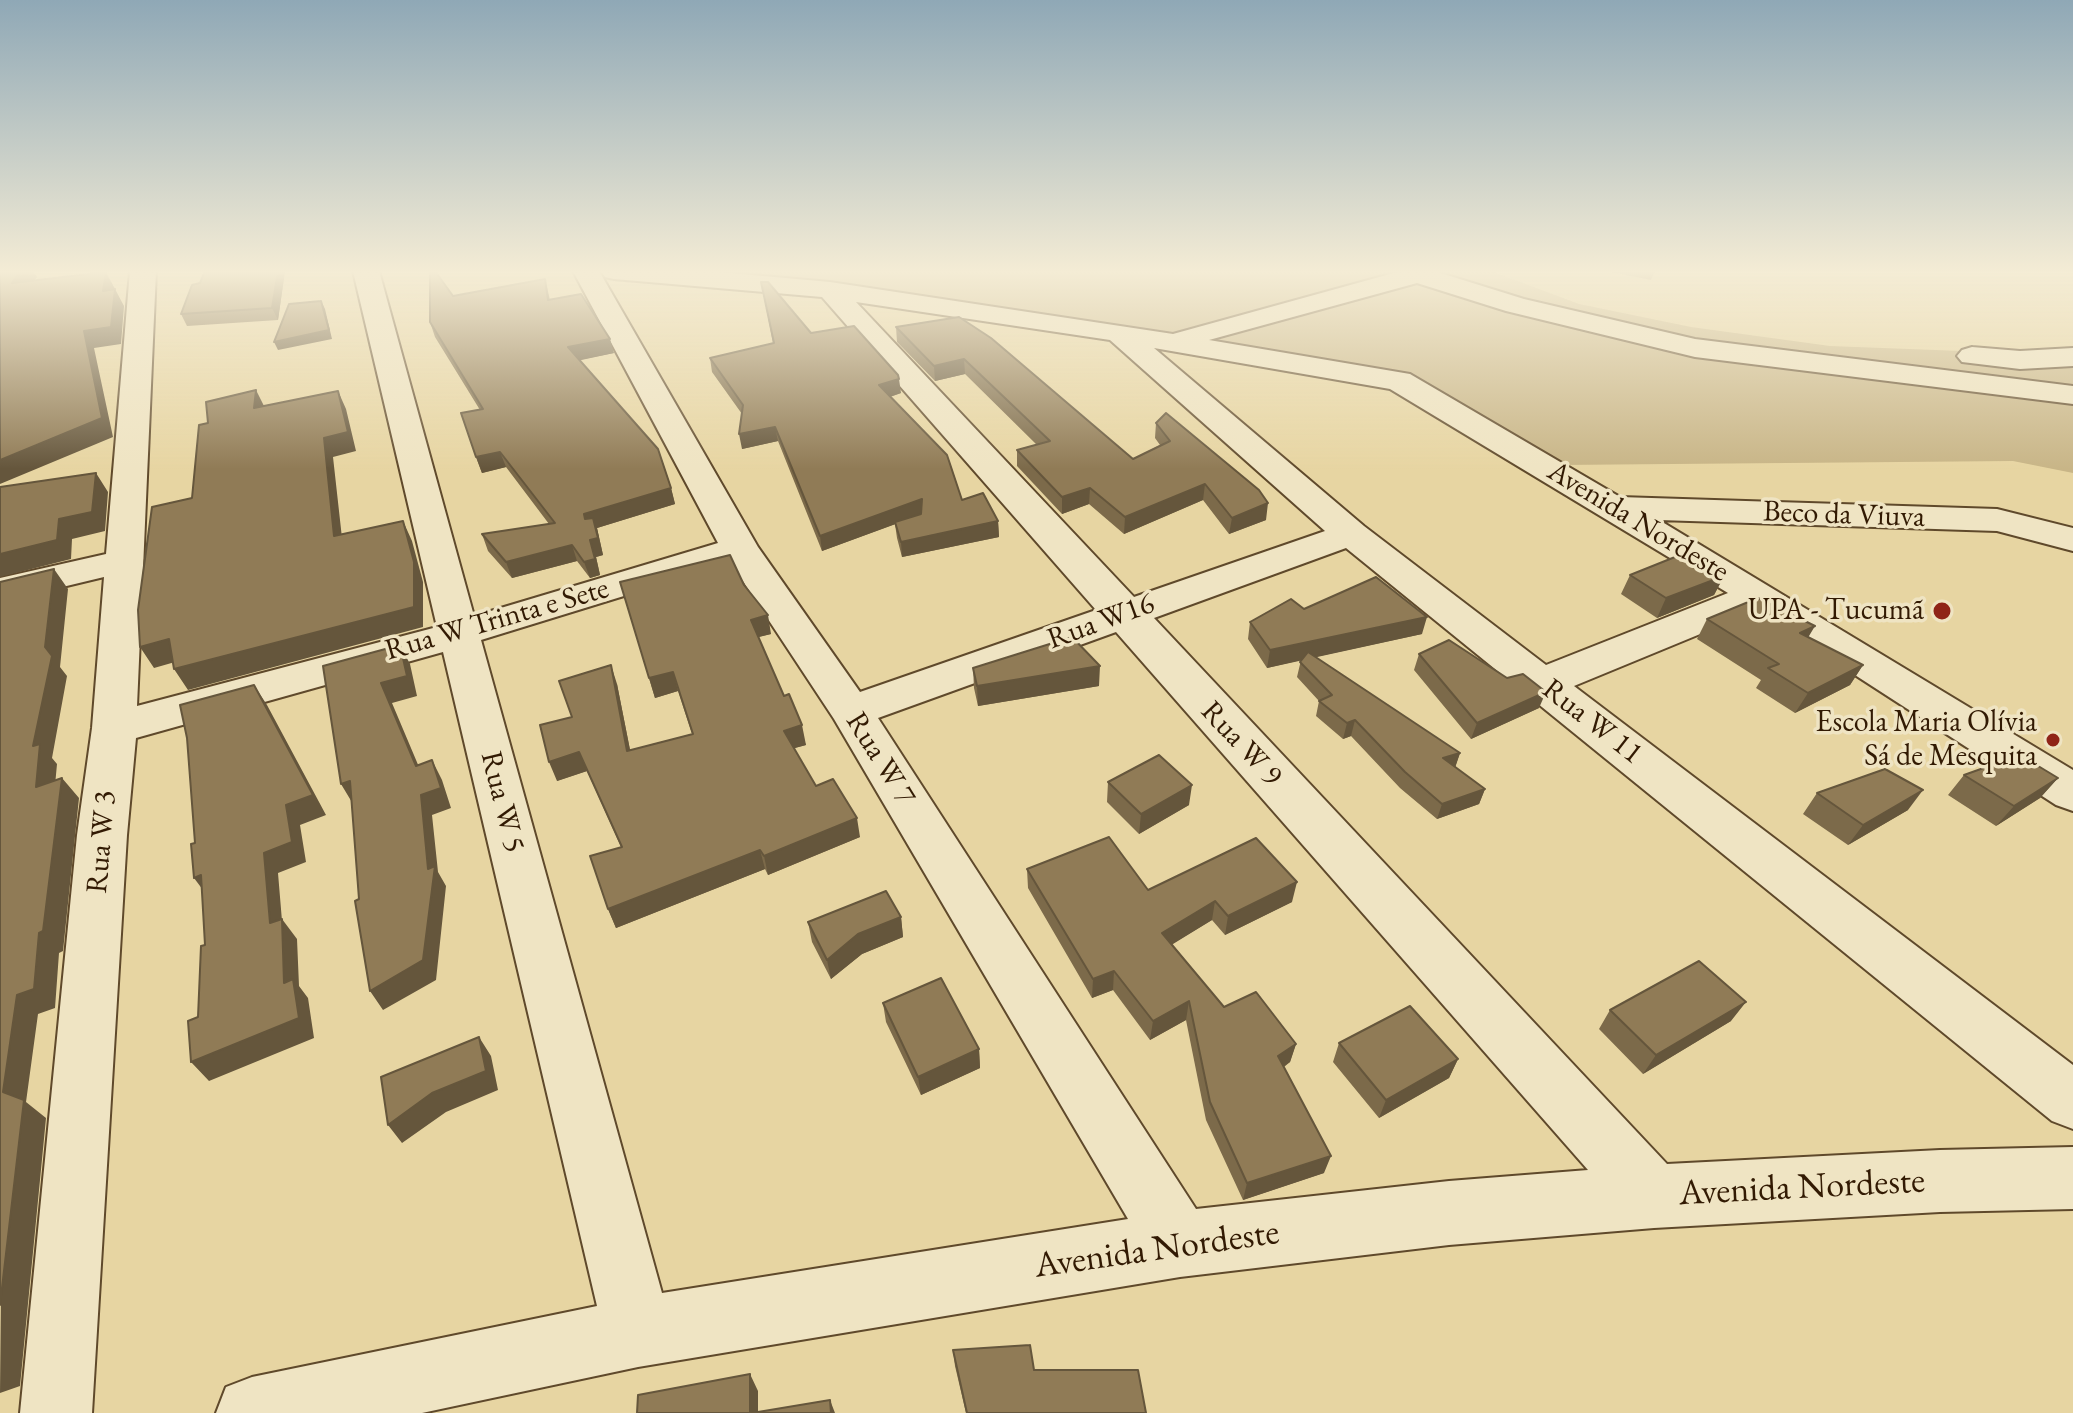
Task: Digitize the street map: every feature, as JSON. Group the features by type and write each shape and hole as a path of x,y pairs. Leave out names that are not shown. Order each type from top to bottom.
{"street":[{"name":"Rua W 3","path":"56,1413 114,728 139,337"},
{"name":"Rua W 5","path":"383,337 638,1332"},
{"name":"Rua W 7","path":"623,337 740,548 851,711 1180,1244"},
{"name":"Rua W 9","path":"872,337 1654,1196"},
{"name":"Rua W 11","path":"1124,337 1351,534 2073,1101"},
{"name":"Avenida Nordeste","path":"1143,337 1369,373 1399,381 1759,595 2073,793"},
{"path":"1167,341 1182,337"},
{"path":"1648,337 1695,348 2073,395"},
{"path":"1765,337 1825,345 2020,360 2073,357"},
{"path":"2020,360 2073,395"},
{"name":"Beco da Viuva","path":"1612,508 1997,520 2073,540"},
{"name":"Rua W16","path":"851,711 1351,534"},
{"name":"Rua W Trinta e Sete","path":"114,728 458,634 740,548"},
{"path":"0,590 125,561"},
{"path":"1543,682 1759,595"},
{"name":"Avenida Nordeste","path":"252,1413 638,1332 1180,1244 1449,1213 1654,1196 1940,1181 2073,1178"}],"shaded area":[{"path":"1141,337 1764,337 1830,346 2066,355 2073,351 2073,473 2013,461 1559,465 1411,386"}],"building":[{"path":"0,337 85,337 102,418 0,460"},
{"path":"276,337 297,337 274,342"},
{"path":"439,337 609,337 610,339 568,347 658,449 671,488 584,514 585,519 593,518 598,538 590,540 595,559 584,562 572,545 506,562 482,534 555,523 500,452 476,457 461,413 483,409"},
{"path":"773,337 864,337 898,375 899,379 879,385 947,455 962,500 983,493 998,521 901,542 895,522 921,514 922,499 820,536 775,427 739,434 743,405 710,358 774,343"},
{"path":"906,337 989,337 1133,459 1170,441 1156,423 1166,413 1259,490 1268,503 1232,518 1205,484 1125,517 1090,488 1062,497 1017,450 1050,441 964,359 934,366"},
{"path":"256,390 254,408 338,391 348,432 324,438 334,536 403,521 414,562 414,607 174,669 169,639 140,647 138,610 152,507 192,498 199,425 208,423 206,402"},
{"path":"96,473 92,512 59,519 57,540 0,554 0,487"},
{"path":"1685,553 1724,576 1666,598 1630,575"},
{"path":"730,555 744,585 768,615 751,620 784,696 789,694 802,725 784,731 816,786 833,779 857,818 764,856 760,850 608,909 590,856 622,847 579,752 549,762 540,725 572,717 559,681 611,665 627,751 693,734 673,672 649,678 620,582"},
{"path":"54,569 45,647 52,656 33,746 40,744 36,787 62,778 43,931 39,933 34,989 17,995 3,1092 24,1100 0,1305 0,582"},
{"path":"1376,577 1427,617 1270,650 1250,622 1291,599 1304,609"},
{"path":"1758,598 1815,626 1800,633 1863,665 1808,693 1768,668 1779,664 1707,619"},
{"path":"1072,637 1100,666 977,686 973,668"},
{"path":"1449,640 1507,678 1523,674 1546,692 1477,723 1419,654"},
{"path":"400,645 407,676 381,683 416,766 432,760 441,788 421,795 428,869 435,866 423,960 370,991 355,901 359,899 350,781 341,784 323,666"},
{"path":"1308,652 1460,753 1443,758 1485,789 1442,804 1405,772 1355,720 1347,723 1319,701 1332,695 1300,662"},
{"path":"254,685 313,795 286,805 292,842 264,853 270,923 282,919 284,983 293,979 299,1018 191,1062 188,1021 198,1017 201,946 205,945 201,875 194,878 191,844 195,843 187,738 180,705"},
{"path":"1159,755 1192,785 1141,814 1108,782"},
{"path":"2020,755 2058,778 2014,806 1964,775"},
{"path":"1885,769 1923,790 1863,825 1817,793"},
{"path":"1109,837 1148,890 1256,838 1297,882 1228,916 1215,901 1162,933 1224,1007 1256,992 1296,1044 1278,1056 1331,1156 1247,1183 1210,1102 1189,1001 1153,1021 1114,971 1093,979 1027,869"},
{"path":"886,891 901,917 858,934 827,960 808,922"},
{"path":"1699,961 1746,1002 1656,1055 1610,1010"},
{"path":"941,978 979,1049 918,1077 883,1003"},
{"path":"1410,1006 1458,1059 1386,1100 1339,1043"},
{"path":"479,1037 486,1071 432,1093 388,1125 381,1077"},
{"path":"1030,1345 1034,1370 1138,1370 1146,1413 967,1413 953,1350"},
{"path":"750,1374 750,1413 637,1413 638,1395"},
{"path":"830,1400 831,1413 752,1413"}],"place":[{"name":"UPA - Tucumã","path":"1942,611"},
{"name":"Escola Maria Olívia Sá de Mesquita","path":"2053,740"}]}
